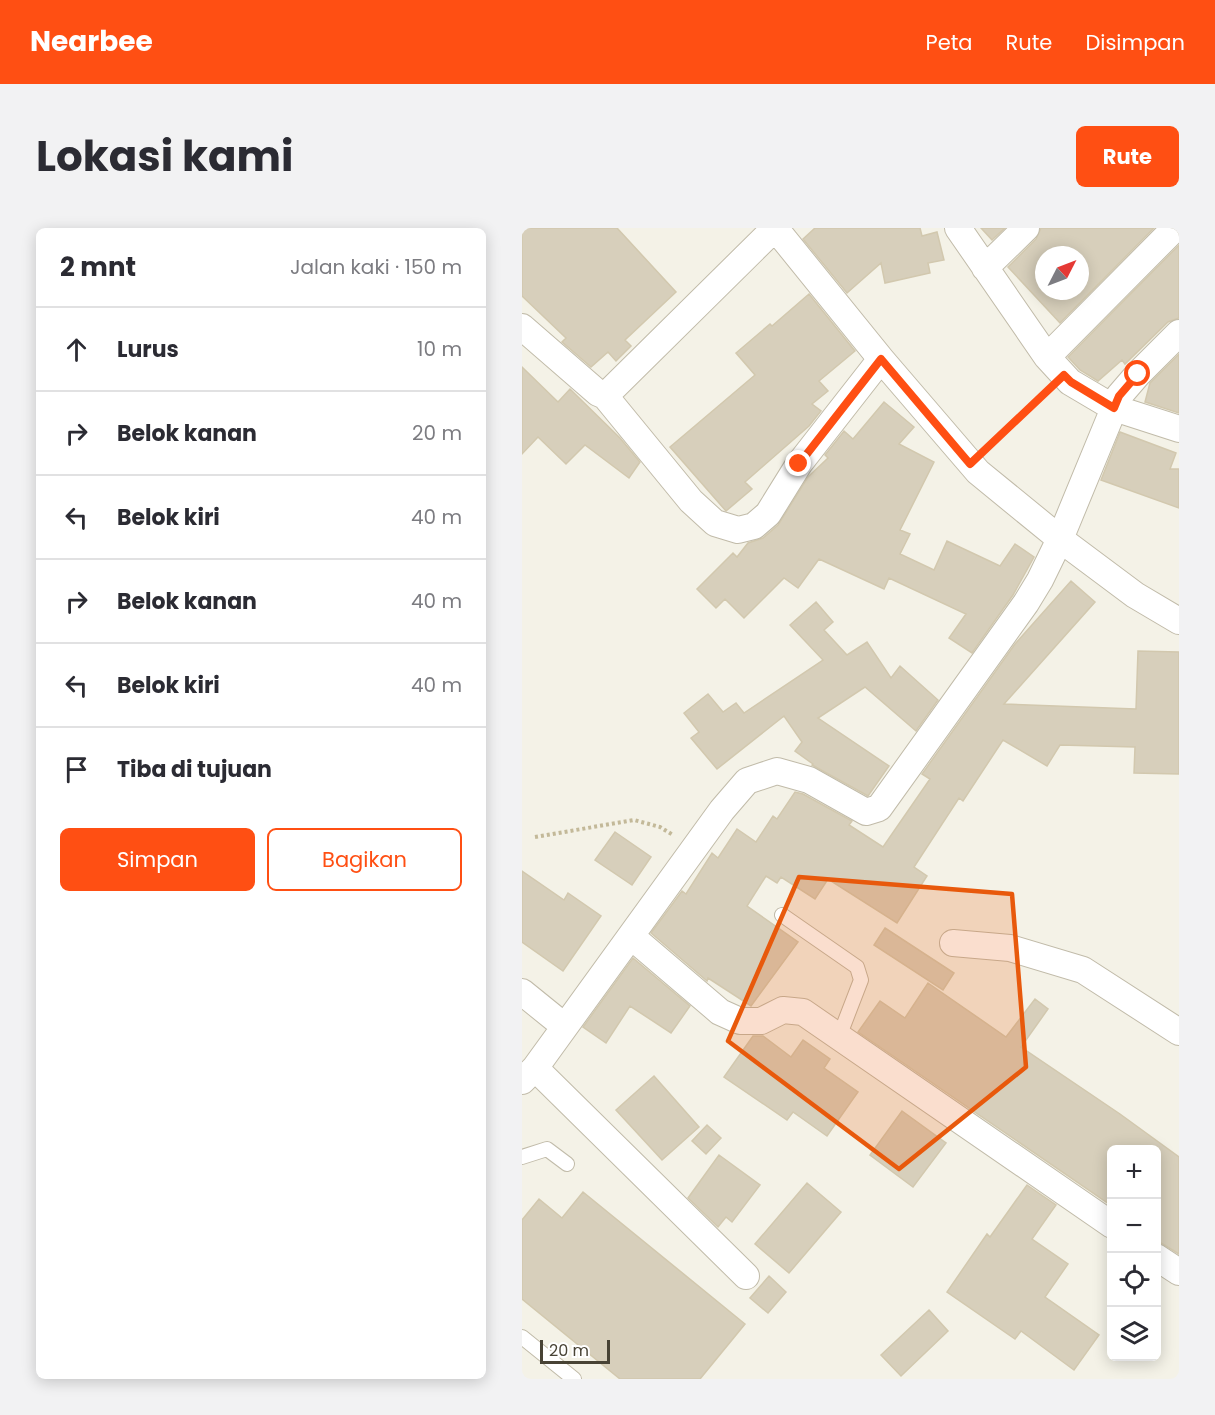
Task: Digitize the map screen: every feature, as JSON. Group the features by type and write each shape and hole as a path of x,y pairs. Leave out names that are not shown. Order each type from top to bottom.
{"street":[{"path":"605,396 775,228 881,359 978,472 1060,539 1135,595 1179,621"},
{"path":"958,228 1056,366 1071,382 1114,408 1179,429"},
{"path":"985,268 1026,228"},
{"path":"1056,366 1175,228"},
{"path":"522,327 598,393 605,396 691,501 715,523 738,530 754,526 768,514 799,464 881,359"},
{"path":"746,1276 529,1074 632,937 722,810 747,782 777,771 809,780 866,812 879,808 1041,580 1119,396 1179,333"},
{"path":"632,937 720,1012 740,1022 761,1021 783,1010 803,1012 1107,1223"},
{"path":"953,943 1010,948 1083,970 1179,1032"},
{"path":"522,992 564,1026"},
{"path":"1161,1260 1179,1272"}],"lane":[{"path":"782,915 857,967 861,980 839,1037"},
{"path":"522,1157 547,1149 567,1164"},
{"path":"522,1337 574,1379"}],"path":[{"path":"970,464 1056,366"},
{"path":"535,837 634,820 660,827 695,848"}],"highlighted area":[{"path":"799,877 1012,894 1026,1067 899,1169 728,1041"}],"building":[{"path":"522,228 617,228 676,292 625,340 631,346 616,361 608,352 591,367 562,342 566,338 522,296"},
{"path":"815,228 920,228 922,236 937,232 944,260 928,263 930,273 885,283 881,263 847,293 803,239"},
{"path":"981,228 1005,228 992,240"},
{"path":"1041,228 1154,228 1089,294 1089,246 1035,246 1035,296 1008,267 1036,239"},
{"path":"1179,245 1179,318 1168,322 1125,364 1122,360 1098,381 1080,370 1068,357"},
{"path":"809,294 855,351 819,381 828,391 812,404 821,411 809,426 745,482 752,489 726,511 670,447 755,375 736,353"},
{"path":"1039,300 1083,300 1060,323"},
{"path":"1179,354 1179,413 1145,402 1150,383"},
{"path":"522,367 558,402 570,389 620,438 640,462 629,478 585,445 566,464 538,437 522,454"},
{"path":"884,402 914,427 899,444 934,462 900,530 910,534 900,554 934,570 947,541 1000,566 1015,544 1034,557 1013,595 972,653 949,638 966,614 889,578 884,589 819,559 798,588 784,578 744,618 725,599 716,608 697,589 733,553 737,557 748,543 763,538 778,525 808,477 828,458 825,455 844,431 853,439"},
{"path":"1120,432 1176,453 1170,469 1179,469 1179,508 1101,480"},
{"path":"1071,581 1095,602 1004,704 1136,709 1138,651 1179,652 1179,774 1134,773 1135,747 1060,745 1047,766 1003,740 963,801 959,798 914,867 927,876 897,923 828,879 815,899 781,877 777,883 766,876 747,906 798,942 751,1006 708,978 707,981 651,933 682,891 686,894 712,853 718,858 737,829 756,842 773,816 777,819 795,792 803,794 852,821 849,825 883,847 930,779 922,774 1015,644"},
{"path":"816,602 833,622 824,630 847,655 867,642 891,678 900,666 938,700 916,731 865,687 818,718 889,766 868,796 812,765 795,751 802,742 784,716 717,769 691,738 699,732 684,713 708,694 723,712 736,703 744,713 823,660 790,625"},
{"path":"615,832 651,857 632,885 595,860"},
{"path":"522,871 564,900 568,893 601,916 563,971 522,942"},
{"path":"885,928 954,973 943,990 874,945"},
{"path":"633,958 690,1006 671,1033 630,1006 606,1043 583,1027"},
{"path":"928,983 1006,1037 1035,999 1048,1009 1021,1047 1179,1157 1179,1254 1161,1243 1161,1145 1107,1145 1107,1203 858,1032 880,1001 905,1018"},
{"path":"753,1036 763,1036 791,1057 803,1040 830,1059 824,1068 858,1092 827,1136 793,1112 787,1120 724,1077"},
{"path":"654,1076 699,1127 662,1160 616,1110"},
{"path":"902,1111 946,1143 913,1187 870,1155"},
{"path":"707,1125 721,1138 706,1154 692,1141"},
{"path":"719,1155 760,1185 732,1222 726,1217 718,1227 688,1198"},
{"path":"807,1183 841,1212 789,1273 755,1244"},
{"path":"1027,1185 1056,1205 1032,1239 1068,1264 1045,1297 1099,1335 1074,1370 1021,1331 1015,1339 947,1292 987,1234 990,1237"},
{"path":"583,1192 745,1324 700,1379 620,1379 522,1299 522,1220 539,1199 562,1218"},
{"path":"769,1276 786,1292 768,1313 750,1298"},
{"path":"929,1310 948,1331 901,1376 881,1355"}],"route":[{"path":"799,464 881,359 970,464 1064,375 1071,382 1114,408 1119,396 1138,374"}]}
